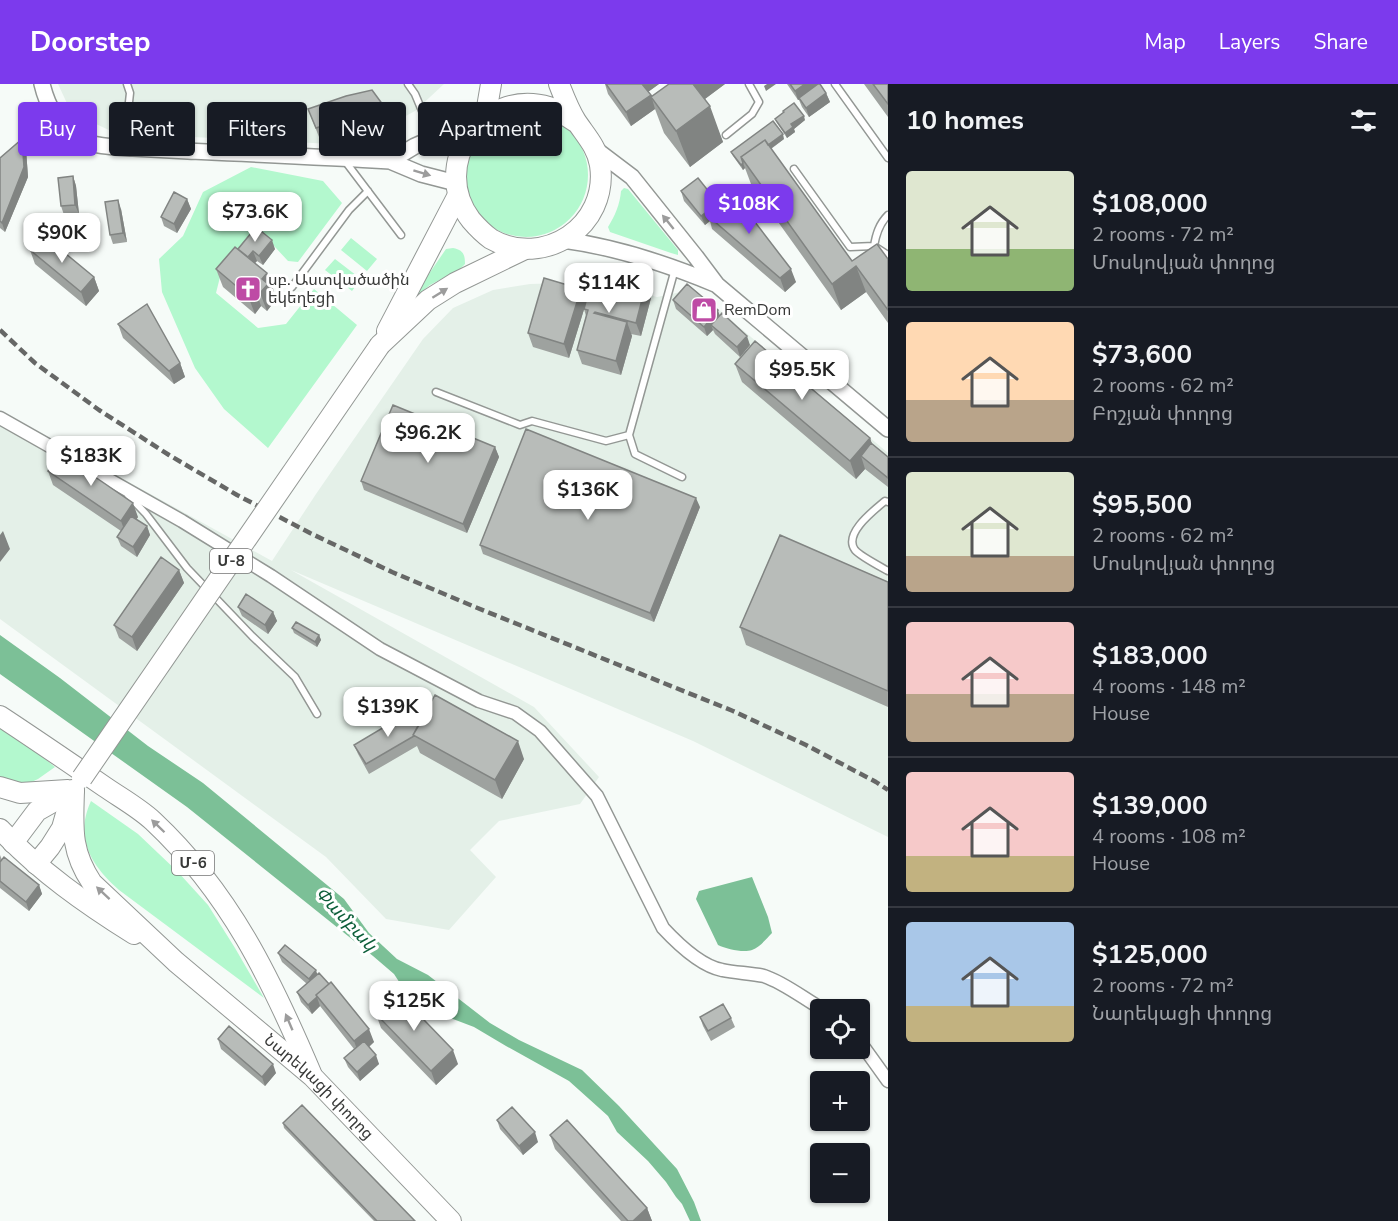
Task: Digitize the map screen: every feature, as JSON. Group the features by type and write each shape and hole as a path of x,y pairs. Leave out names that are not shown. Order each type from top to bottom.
{"highway":[{"path":"485,102 491,84"},
{"path":"459,156 456,171 457,189 465,212 476,227 490,238 507,246 525,249 545,247 563,240 576,231 594,207 601,178 592,142 577,123 559,84"},
{"path":"562,113 577,123"},
{"name":"Մ-8","path":"36,864 62,828 78,784 381,345 457,189"},
{"name":"Մ-8","path":"381,345 428,300 525,249"},
{"name":"Մ-6","path":"0,716 151,819 182,849 217,893 261,964 285,1011 312,1076"},
{"path":"0,787 20,792 78,784"},
{"name":"Մ-8","path":"7,836 37,811 78,784"},
{"name":"Մ-6","path":"78,784 73,835 75,851 82,869 92,883 176,962"},
{"name":"Մ-6","path":"7,836 36,864 103,915 176,962"},
{"name":"Նարեկացի փողոց","path":"176,962 312,1076 451,1221"}],"street":[{"path":"42,84 52,112 62,126 78,139 109,146"},
{"path":"390,161 418,145"},
{"path":"595,149 632,177 717,285 888,429"},
{"path":"195,151 390,161 457,189"},
{"path":"563,240 592,244 676,268 717,285"},
{"path":"0,418 182,521 271,576 380,650 479,701 514,713 540,731 597,796 663,928 679,945 699,960 719,970 764,976 786,986 810,1002"},
{"path":"870,1056 888,1081"}],"lane":[{"path":"127,84 130,93 129,102"},
{"path":"408,84 419,102"},
{"path":"726,135 752,114 759,102 749,84"},
{"path":"835,84 888,158"},
{"path":"344,158 401,235"},
{"path":"794,169 850,247 874,246 888,255"},
{"path":"292,287 348,210 368,191"},
{"path":"874,246 876,232 888,215"},
{"path":"676,268 628,435 635,454 682,477"},
{"path":"436,392 520,425 532,421 606,441 628,435"},
{"path":"118,486 146,514 187,568 295,677 317,714"},
{"path":"888,502 885,501 874,510 854,533 851,540 856,551 888,572"}],"shaded area":[{"path":"58,84 444,84 425,102 418,102 418,108 406,116 406,102 319,102 319,143 307,143 307,102 207,102 207,138 195,137 195,102 109,102 109,130 97,124 97,102 66,102"},
{"path":"562,125 578,141 587,163 587,187 578,209 560,227 538,236 514,236 492,227 474,209 465,187 464,175 467,156 562,156"},
{"path":"251,167 323,181 342,203 298,262 288,261 262,233 220,277 216,293 258,328 286,324 314,289 357,325 268,448 224,409 195,368 162,292 159,259 183,236 203,192"},
{"path":"624,188 628,189 678,250 678,255 610,232 608,227 617,210 621,191"},
{"path":"351,238 377,259 367,271 341,250"},
{"path":"453,248 463,253 465,264 430,285 414,298 446,249"},
{"path":"335,259 361,279 352,291 325,270"},
{"path":"598,282 657,297 690,290 706,299 888,453 888,837 693,741 291,570 534,707 599,777 580,804 499,821 470,850 496,877 449,930 386,919 326,857 0,619 0,411 272,561 423,339 453,308 493,290 530,284"},
{"path":"0,724 55,767 23,786 0,778"},
{"path":"91,801 138,834 178,872 208,905 264,998 119,890 100,871 93,861 85,839 86,814"}],"water":[{"name":"Փամբակ","path":"0,635 148,746 203,783 344,899 369,933 397,959 428,975 490,1023 519,1040 582,1070 677,1169 701,1221 690,1221 682,1204 648,1161 617,1132 608,1116 569,1081 474,1027 418,1003 407,994 394,974 373,956 187,807 0,674"},
{"path":"752,877 772,933 752,950 735,950 718,945 696,899 699,891"}],"building":[{"path":"606,84 642,84 651,95 626,112"},
{"path":"669,84 693,84 710,106 676,131 651,97"},
{"path":"790,84 805,84 795,91"},
{"path":"818,84 826,93 806,108 799,98"},
{"path":"873,84 888,84 888,104"},
{"path":"372,90 381,102 328,102"},
{"path":"794,103 804,116 791,124 793,127 785,133 775,119"},
{"path":"319,105 319,127 316,128 308,109"},
{"path":"773,121 783,134 768,145 765,140 741,157 743,163 741,165 731,152"},
{"path":"765,140 852,261 877,244 888,259 888,310 856,266 832,284 741,157"},
{"path":"18,142 18,156 23,156 24,167 2,223 0,221 0,158"},
{"path":"73,176 75,205 61,206 58,178"},
{"path":"698,178 718,203 701,216 681,191"},
{"path":"174,192 187,199 174,224 161,217"},
{"path":"729,198 748,213 791,269 780,278 707,215"},
{"path":"118,200 123,233 110,235 105,202"},
{"path":"256,227 272,240 259,256 253,251 248,257 238,249"},
{"path":"43,235 94,277 81,292 30,250"},
{"path":"235,247 267,273 262,279 268,284 260,293 255,288 248,296 216,269"},
{"path":"594,270 646,284 636,323 594,313 627,322 616,361 577,350 588,310 584,309"},
{"path":"544,278 581,289 564,344 528,333"},
{"path":"687,284 718,310 704,327 673,300"},
{"path":"147,304 180,363 169,371 118,324"},
{"path":"722,313 747,336 737,347 711,325"},
{"path":"755,341 870,438 850,461 735,364"},
{"path":"393,405 495,447 463,524 361,481"},
{"path":"526,429 696,498 650,613 480,545"},
{"path":"871,443 888,457 888,478 861,456"},
{"path":"60,453 133,503 121,521 48,471"},
{"path":"131,516 147,526 133,547 117,537"},
{"path":"780,535 888,582 888,691 740,627"},
{"path":"161,557 179,570 132,637 114,625"},
{"path":"246,594 273,612 265,625 238,607"},
{"path":"296,622 319,635 315,642 292,628"},
{"path":"435,695 518,741 495,780 413,735"},
{"path":"411,711 419,725 414,736 366,764 354,745"},
{"path":"4,857 39,885 26,902 0,881 0,862"},
{"path":"285,945 316,970 309,979 278,953"},
{"path":"319,973 329,984 308,1005 297,992"},
{"path":"331,982 369,1029 354,1041 316,995"},
{"path":"398,993 453,1050 431,1071 376,1014"},
{"path":"723,1004 731,1018 708,1031 700,1017"},
{"path":"229,1026 273,1064 262,1077 218,1039"},
{"path":"364,1041 376,1055 357,1072 344,1058"},
{"path":"302,1105 415,1221 377,1221 283,1123"},
{"path":"512,1107 535,1132 519,1146 497,1120"},
{"path":"567,1120 647,1208 633,1221 628,1221 550,1135"}],"railway":[{"path":"0,330 35,363 99,410 237,495 310,533 392,572 475,607 733,711 806,745 888,790"}],"place":[{"name":"սբ. Աստվածածին եկեղեցի","path":"248,289"},
{"name":"RemDom","path":"704,310"}]}
